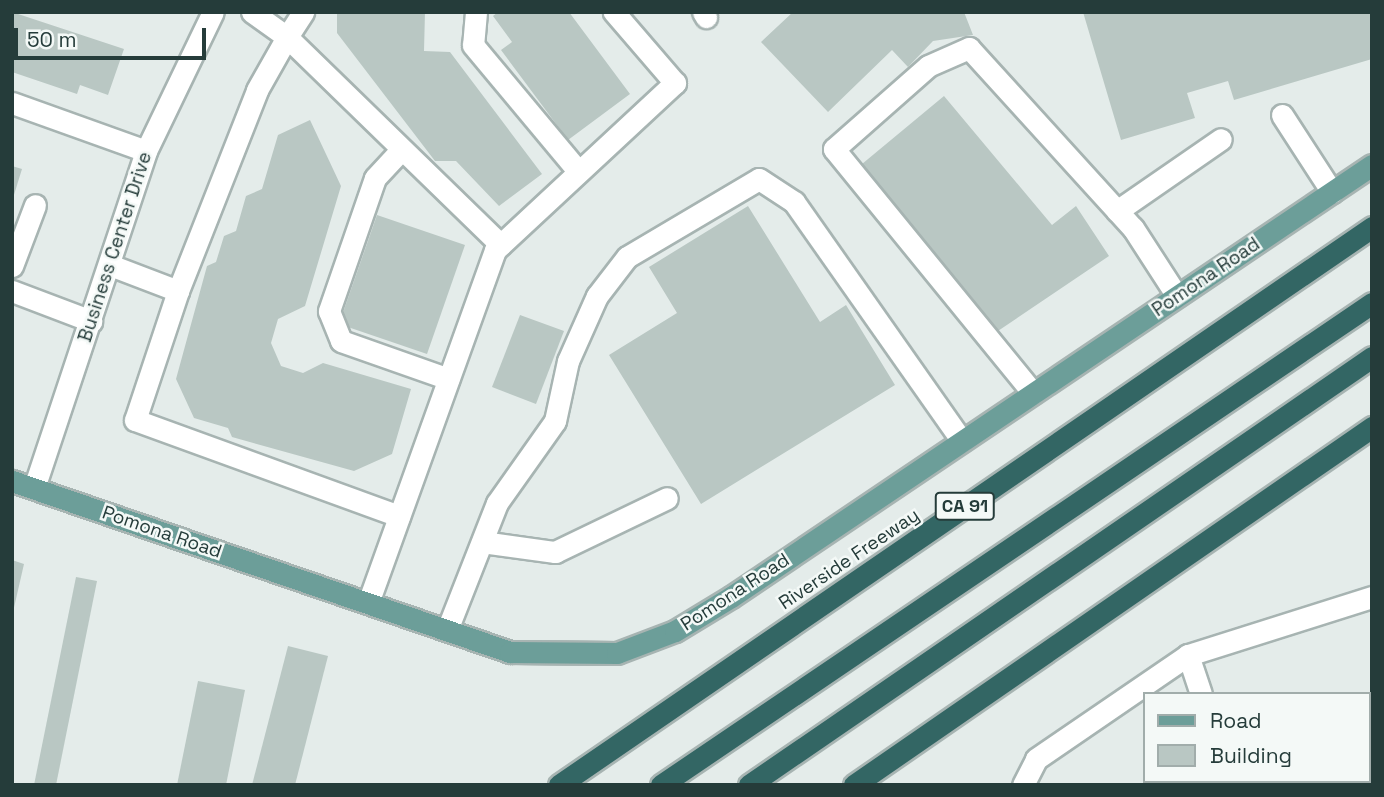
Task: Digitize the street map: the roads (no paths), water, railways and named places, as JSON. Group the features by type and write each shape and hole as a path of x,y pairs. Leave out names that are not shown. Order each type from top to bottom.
{"highway":[{"name":"Riverside Freeway","path":"559,785 1372,227"},
{"path":"661,785 1372,303"},
{"path":"749,785 1372,357"},
{"path":"854,785 1372,427"}],"main road":[{"name":"Pomona Road","path":"12,481 510,652 617,653 697,618 1372,165"}],"street":[{"name":"Business Center Drive","path":"34,488 146,151 213,12"},
{"path":"252,12 287,37 501,245"},
{"path":"303,12 257,90 178,291 135,420 399,516"},
{"path":"476,12 472,45 579,172"},
{"path":"368,603 501,245 676,83 614,12"},
{"path":"1033,393 834,149 928,66 969,48 1117,211 1177,296"},
{"path":"12,103 146,151"},
{"path":"1282,116 1332,191"},
{"path":"1117,211 1221,139"},
{"path":"401,150 375,178 329,311 341,341 449,379"},
{"path":"447,630 497,503 555,421 568,361 597,296 627,257 760,179 794,202 962,441"},
{"path":"12,266 35,205"},
{"path":"110,265 178,291"},
{"path":"12,290 91,321"},
{"path":"482,542 555,552 667,498"},
{"path":"1023,785 1036,759 1188,655 1372,597"},
{"path":"1188,655 1200,692"}]}
